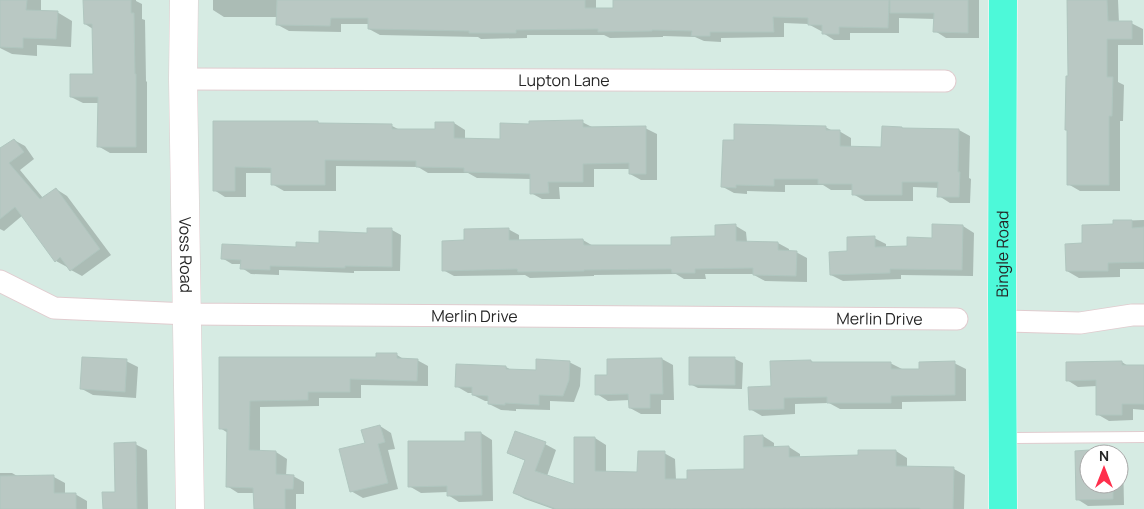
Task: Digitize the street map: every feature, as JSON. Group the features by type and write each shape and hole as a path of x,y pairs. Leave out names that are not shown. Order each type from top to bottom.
{"main road":[{"name":"Bingle Road","path":"1003,0 1003,509"}],"street":[{"name":"Voss Road","path":"184,0 183,79 190,509"},
{"name":"Lupton Lane","path":"183,79 946,81"},
{"name":"Merlin Drive","path":"0,280 54,308 188,314 957,319"},
{"path":"1002,321 1080,323 1144,315"}],"lane":[{"path":"1002,438 1144,437"}],"building":[{"path":"0,0 27,0 26,10 58,11 56,39 23,38 23,48 0,47"},
{"path":"83,0 131,0 131,13 134,13 136,147 97,147 98,97 70,97 70,74 93,74 92,24 84,24"},
{"path":"277,0 585,0 585,8 613,8 613,0 889,0 888,28 839,27 839,34 822,34 822,25 808,25 808,18 773,17 774,32 710,32 710,36 691,36 692,31 652,30 598,32 598,29 516,30 516,33 469,33 469,31 368,29 368,18 331,18 330,26 276,25"},
{"path":"890,0 968,0 968,33 933,32 934,13 890,13"},
{"path":"1067,0 1107,0 1108,21 1132,21 1132,39 1107,39 1107,77 1113,77 1112,116 1109,116 1109,185 1067,185 1067,130 1065,130 1066,76 1068,76"},
{"path":"583,120 583,127 646,126 646,174 629,174 629,163 583,164 583,182 548,182 549,193 530,194 530,174 464,172 464,168 416,167 416,161 325,160 325,185 271,185 271,168 235,167 235,191 213,191 213,121 318,121 318,123 392,124 392,129 435,129 435,122 454,122 454,138 500,139 500,123 529,124 529,121"},
{"path":"734,124 826,126 826,130 840,130 840,146 881,147 882,126 959,129 959,197 937,197 938,182 902,182 902,195 852,195 852,184 818,184 818,179 774,179 774,186 736,185 736,188 721,187 723,140 734,140"},
{"path":"14,139 24,152 9,163 40,199 56,188 100,249 70,271 60,257 55,262 15,207 0,219 0,148"},
{"path":"1113,220 1132,220 1132,228 1144,227 1144,262 1108,263 1108,271 1066,271 1065,244 1082,243 1082,225 1113,224"},
{"path":"736,224 736,241 778,242 778,250 797,251 796,276 753,275 753,268 695,269 695,273 672,273 671,269 518,272 517,269 442,271 442,241 464,240 464,229 509,228 509,240 583,239 584,245 671,245 671,237 715,236 715,225"},
{"path":"932,224 963,225 962,270 890,269 890,273 830,275 829,252 847,251 847,237 875,236 875,247 907,246 907,237 932,238"},
{"path":"367,228 392,228 392,267 270,266 270,270 240,269 241,260 221,259 222,244 296,247 296,242 319,243 319,231 367,233"},
{"path":"376,353 397,353 397,358 418,359 417,381 350,379 350,392 308,392 308,400 250,401 249,450 276,451 276,474 294,475 293,489 285,489 285,509 254,509 253,488 226,487 227,429 219,429 219,357 376,357"},
{"path":"82,357 127,359 125,392 80,389"},
{"path":"689,357 735,357 735,385 689,385"},
{"path":"662,358 663,394 650,394 650,408 629,408 628,394 595,395 595,375 607,375 607,359"},
{"path":"536,359 570,361 569,380 563,396 539,395 539,405 488,404 488,396 472,395 472,387 455,387 456,364 506,366 506,369 536,370"},
{"path":"811,360 811,362 891,362 891,369 919,369 919,362 955,361 955,395 891,396 891,403 827,403 827,397 784,398 784,409 749,410 748,387 771,386 770,361"},
{"path":"1122,361 1122,365 1144,365 1144,404 1122,404 1122,415 1096,415 1096,380 1066,381 1066,362"},
{"path":"380,425 385,442 378,444 388,483 350,492 339,449 365,443 361,430"},
{"path":"515,431 546,442 535,471 574,484 574,437 595,437 595,471 637,472 638,451 665,451 665,479 687,479 687,470 744,469 744,436 763,435 763,447 789,446 789,457 858,455 858,450 896,450 896,466 954,467 953,509 556,509 513,493 525,460 507,453"},
{"path":"465,432 481,432 482,495 447,496 447,486 408,487 408,441 465,441"},
{"path":"136,442 137,509 103,509 102,492 115,492 114,443"},
{"path":"1075,451 1079,451 1079,494 1113,494 1113,499 1076,500"},
{"path":"54,475 54,493 76,493 76,509 0,509 0,476"}]}
